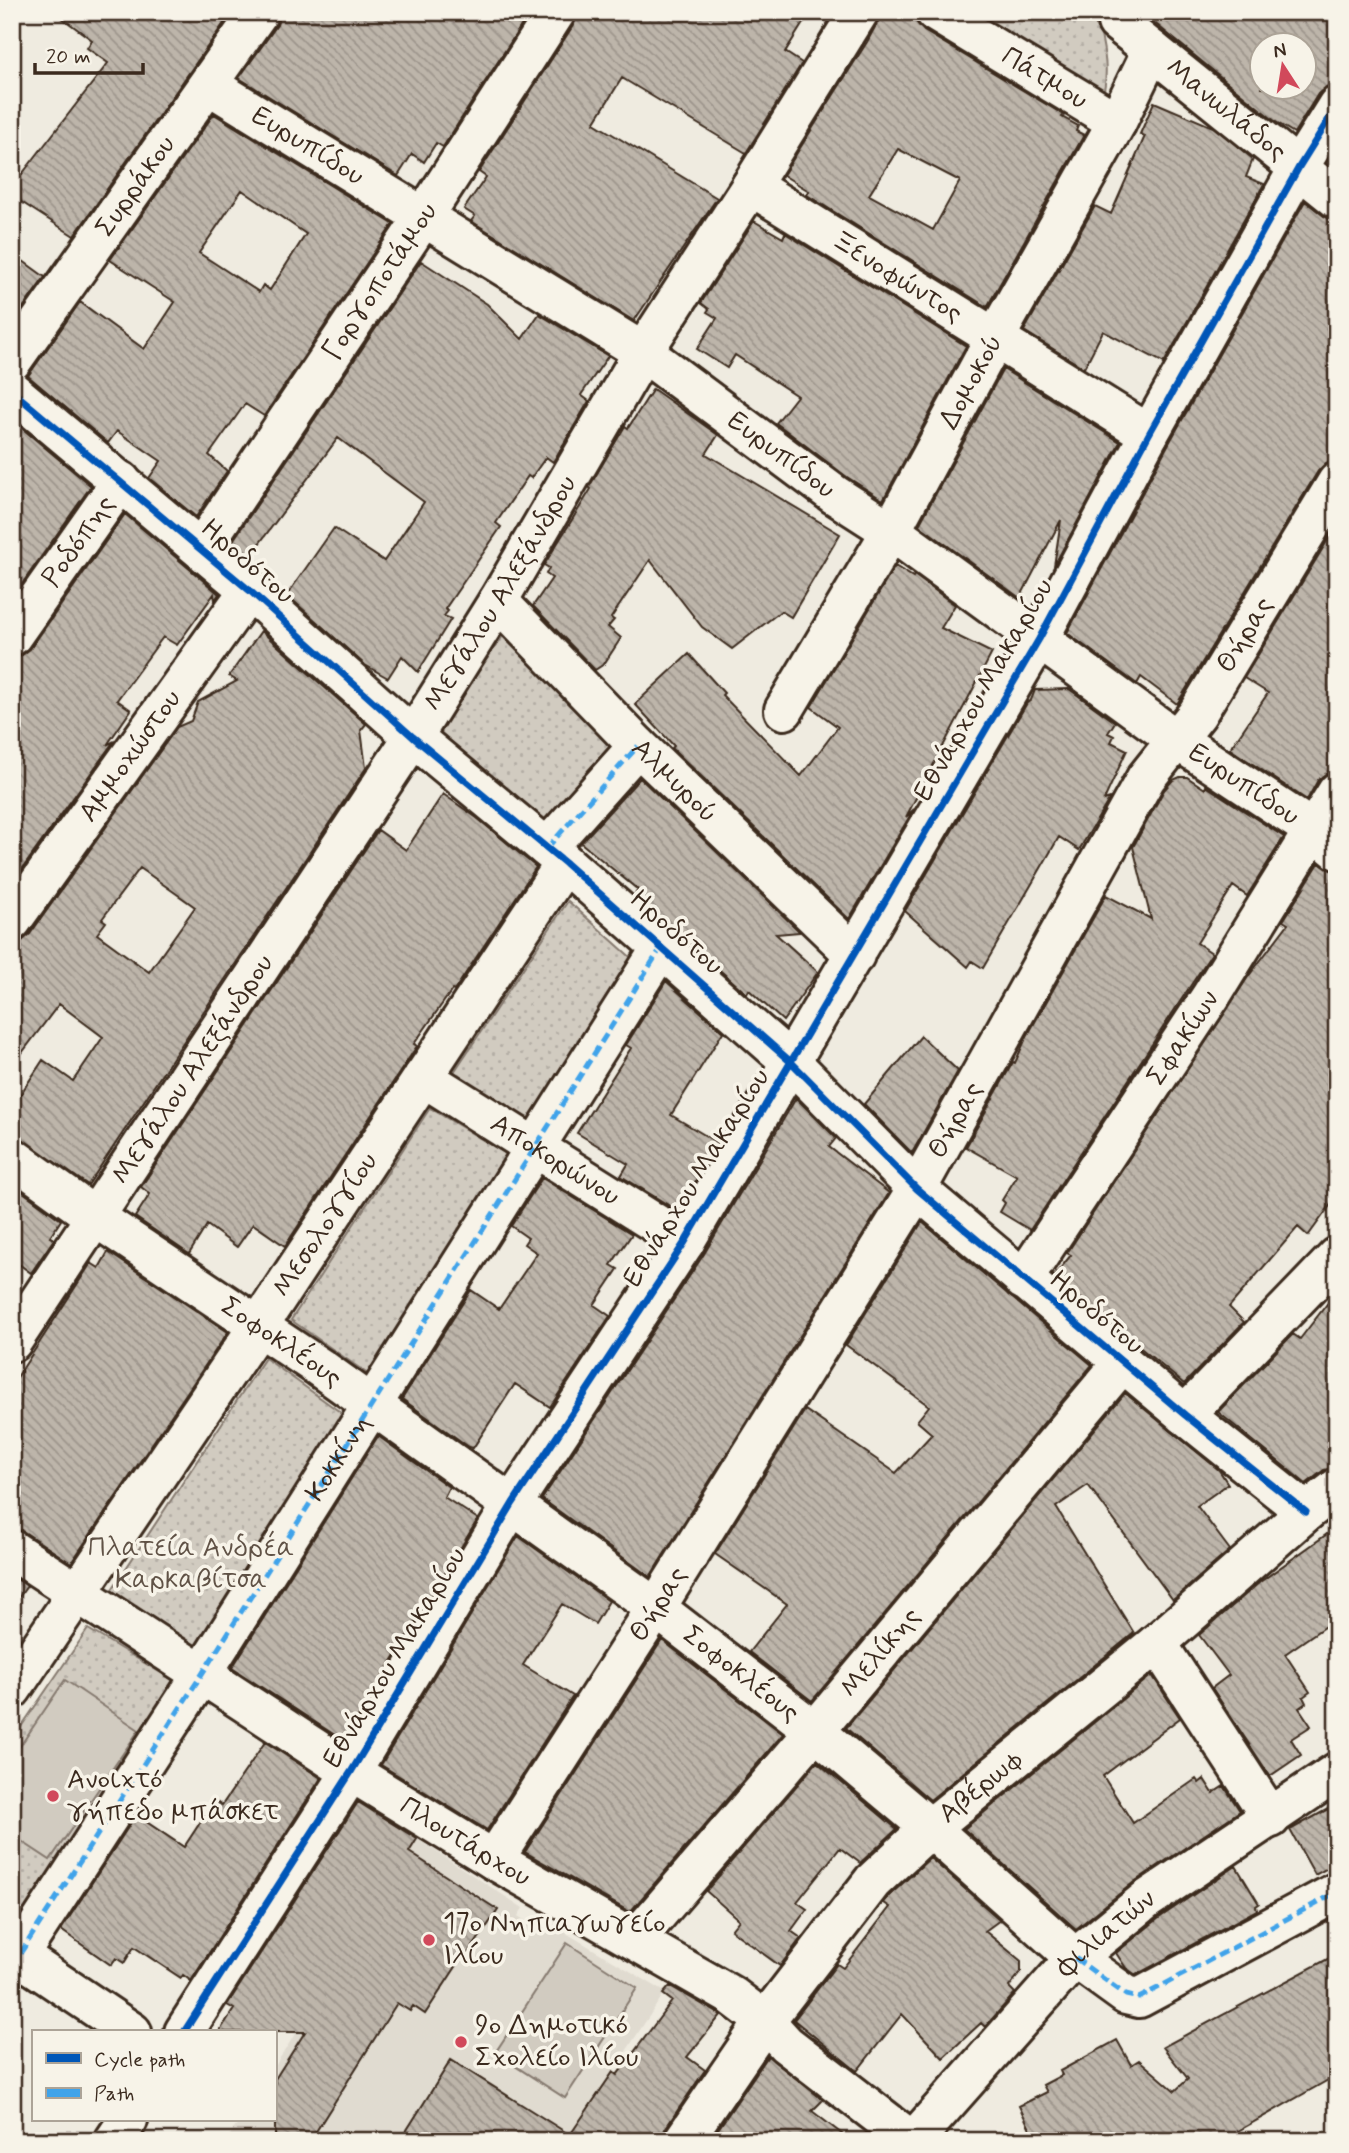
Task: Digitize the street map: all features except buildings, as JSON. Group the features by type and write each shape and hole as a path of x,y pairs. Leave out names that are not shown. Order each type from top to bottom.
{"street":[{"name":"Συρράκου","path":"12,361 259,12"},
{"name":"Γοργοποτάμου","path":"201,549 423,218 556,12"},
{"name":"Πάτμου","path":"935,12 1117,122"},
{"name":"Μεγάλου Αλεξάνδρου","path":"12,1342 414,737 498,601 643,352 751,186 853,14"},
{"name":"Μανωλάδος","path":"1117,17 1152,50 1337,199"},
{"name":"Δομοκού","path":"784,710 891,531 995,338 1117,122 1152,50"},
{"name":"Ευρυπίδου","path":"209,85 643,352 835,495 891,531 1177,740 1325,840"},
{"name":"Εθνάρχου Μακαρίου","path":"185,2030 351,1772 513,1503 685,1242 1039,639 1149,434 1299,167 1337,106"},
{"name":"Ξενοφώντος","path":"751,186 1149,434"},
{"name":"Ηροδότου","path":"12,391 249,590 414,737 556,856 792,1063 917,1189 1185,1415 1306,1512"},
{"name":"Ροδόπης","path":"12,636 121,481"},
{"name":"Θήρας","path":"494,1860 656,1608 917,1189 1146,778 1197,714 1337,482"},
{"name":"Αμμοχώστου","path":"12,921 249,590"},
{"name":"Αλμυρού","path":"498,601 638,746 855,955"},
{"name":"Μεσολογγίου","path":"12,1689 423,1077 556,856 638,746"},
{"name":"Σφακίων","path":"1023,1280 1212,996 1325,840 1337,792"},
{"name":"Κοκκίνη","path":"15,1961 202,1674 661,948"},
{"name":"Αποκορώνου","path":"423,1077 685,1242"},
{"name":"Σοφοκλέους","path":"12,1157 95,1217 258,1325 513,1503 656,1608 815,1731 930,1828 1075,1958 1126,1995 1139,1998 1337,1892"},
{"path":"1185,1415 1337,1257"},
{"name":"Μελίκης","path":"635,1940 815,1731 1123,1362"},
{"name":"Αβέρωφ","path":"683,2141 765,2021 873,1881 930,1828 1157,1643 1337,1488"},
{"name":"Πλουτάρχου","path":"12,1550 351,1772 494,1860 732,1996 765,2021 786,2044 912,2141"},
{"path":"1157,1643 1271,1818"},
{"name":"Φιλιατών","path":"912,2141 1075,1958 1146,1900 1337,1772"},
{"path":"15,1961 129,2030"},
{"path":"114,2141 127,2122"}],"shaded area":[{"name":"9ο Δημοτικό Σχολείο Ιλίου","path":"417,1839 523,1908 518,1916 536,1928 541,1918 665,1992 567,2141 226,2141 239,2122 276,2122 276,2064"}],"green space":[{"path":"963,12 1096,12 1106,66 1102,98"},
{"path":"507,630 622,747 551,830 438,730"},
{"path":"568,901 636,962 533,1122 452,1075"},
{"path":"430,1108 511,1157 372,1377 291,1320"},
{"name":"Πλατεία Ανδρέα Καρκαβίτσα","path":"265,1358 347,1417 200,1650 111,1591"},
{"path":"88,1629 181,1685 12,1938 12,1740"},
{"name":"Ανοιχτό γήπεδο μπάσκετ","path":"65,1680 139,1730 50,1860 12,1835 12,1758"},
{"path":"567,1943 637,1988 565,2098 495,2053"}],"marked path":[{"path":"845,12 855,18"},
{"path":"547,848 638,746"},
{"path":"12,1966 202,1674 661,948"},
{"path":"1075,1958 1126,1995 1139,1998 1337,1892"}],"cycle path":[{"path":"185,2030 351,1772 513,1503 685,1242 1039,639 1149,434 1299,167 1337,106"},
{"path":"12,391 249,590 413,737 565,863 792,1063 917,1189 1185,1415 1306,1512"}],"place":[{"name":"Ανοιχτό γήπεδο μπάσκετ","path":"53,1796"},
{"name":"17ο Νηπιαγωγείο Ιλίου","path":"429,1940"},
{"name":"9ο Δημοτικό Σχολείο Ιλίου","path":"461,2042"}]}
